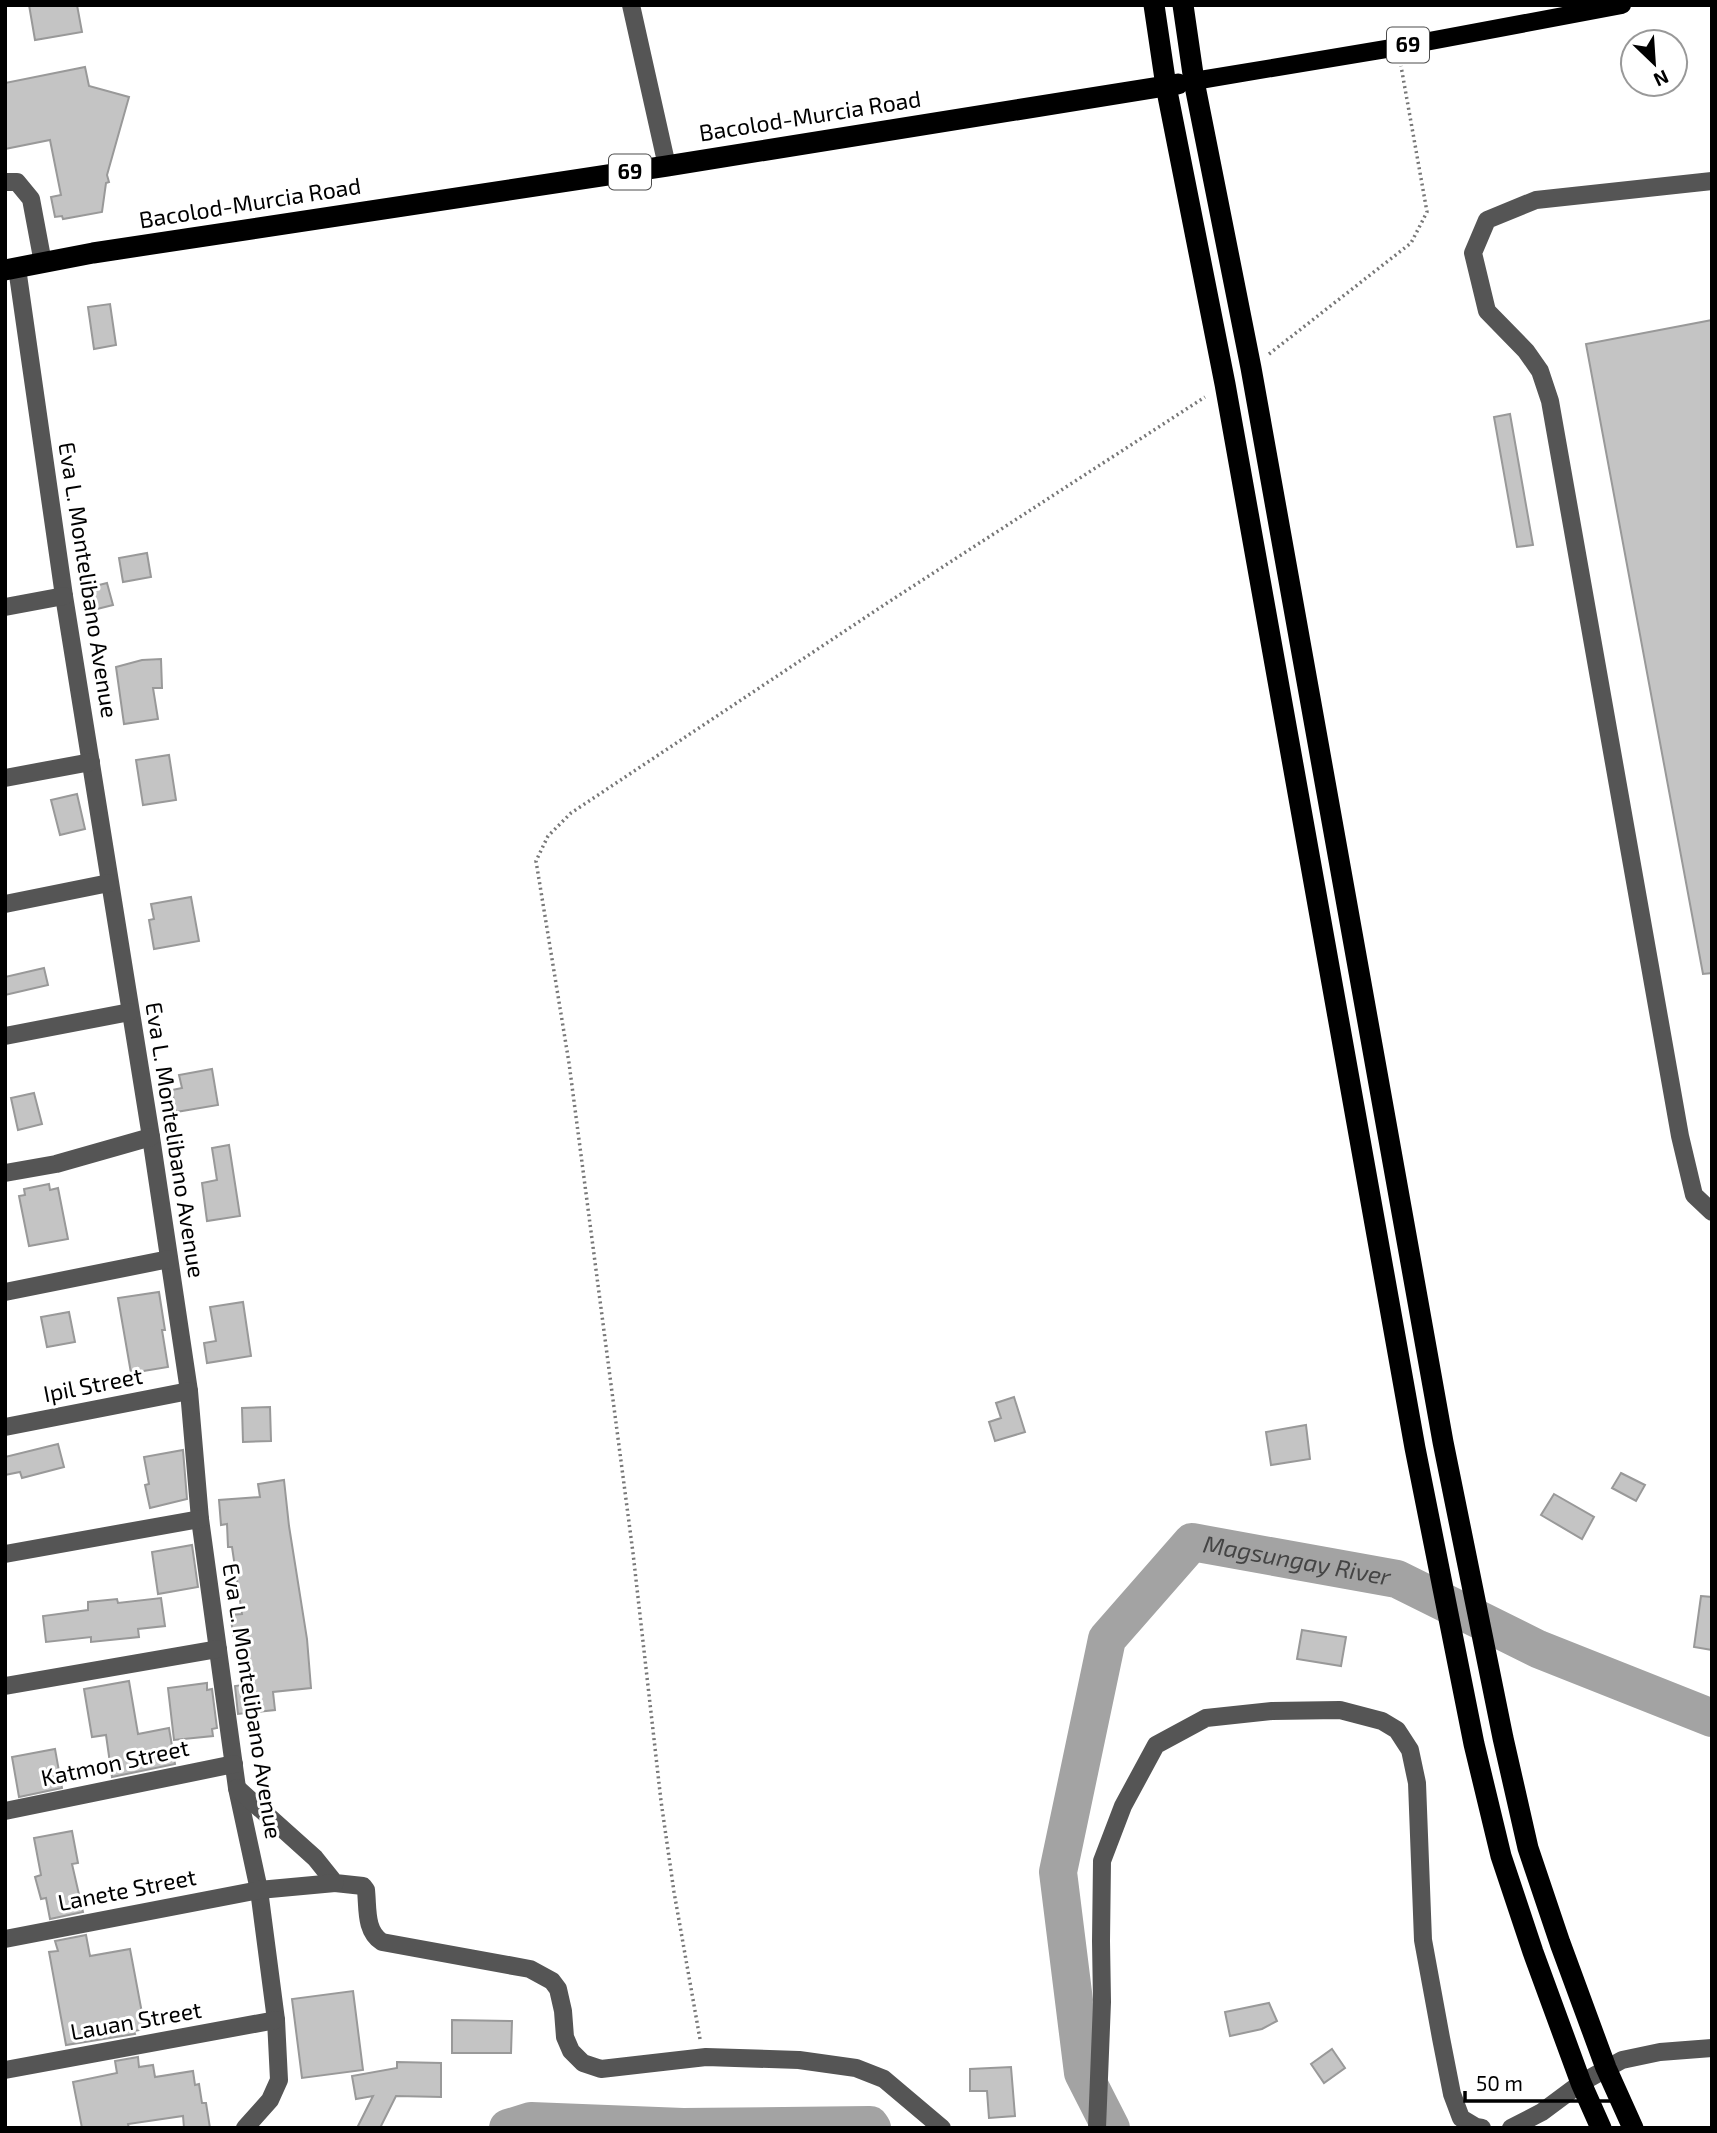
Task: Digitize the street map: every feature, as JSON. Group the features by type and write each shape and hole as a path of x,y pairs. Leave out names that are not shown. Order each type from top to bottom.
{"highway":[{"path":"1154,5 1166,86 1225,384 1415,1448 1474,1744 1501,1856 1581,2083 1601,2128"},
{"path":"1183,5 1194,81 1251,368 1443,1442 1503,1738 1528,1848 1606,2068 1633,2128"},
{"name":"Bacolod-Murcia Road","path":"11,269 93,253 667,166 1194,81"}],"main road":[{"name":"Bacolod-Murcia Road","path":"1194,81 1398,47 1622,5"}],"street":[{"path":"631,5 667,166"},
{"path":"1712,181 1536,200 1487,220 1473,253 1487,312 1526,351 1540,371 1550,401 1680,1136 1694,1195 1712,1212"},
{"path":"5,182 17,182 31,199 43,263"},
{"name":"Eva L. Montelibano Avenue","path":"11,269 152,1137 189,1391 200,1519 237,1788 259,1889 276,2020 279,2080 270,2100 245,2128"},
{"path":"5,607 64,596"},
{"path":"5,778 91,762"},
{"path":"5,904 109,883"},
{"path":"5,1036 130,1012"},
{"path":"5,1173 56,1164 152,1137"},
{"path":"5,1292 169,1258"},
{"name":"Ipil Street","path":"5,1427 189,1391"},
{"path":"5,1554 200,1519"},
{"path":"5,1686 218,1649"},
{"path":"1097,2127 1102,2002 1102,1861 1123,1806 1156,1745 1206,1718 1272,1711 1340,1710 1382,1721 1397,1730 1410,1750 1417,1783 1423,1940 1452,2094 1458,2123 1482,2128"},
{"name":"Katmon Street","path":"5,1811 234,1764"},
{"path":"237,1788 315,1858 335,1883 363,1886 370,1927 374,1937 382,1942 530,1969 552,1981 558,1989 565,2038 571,2051 583,2063 601,2069 706,2057 799,2060 856,2068 884,2078 942,2128"},
{"name":"Lanete Street","path":"5,1938 259,1889 335,1883"},
{"name":"Lauan Street","path":"5,2070 276,2020"},
{"path":"1511,2128 1562,2100 1581,2083 1606,2068 1640,2055 1712,2048"}],"path":[{"path":"1251,368 1411,243 1427,212 1398,47"},
{"path":"706,2057 697,2032 672,1879 569,1063 536,861 548,836 572,813 887,603 1225,384"}],"building":[{"path":"29,5 77,5 82,32 35,40"},
{"path":"85,67 89,86 129,97 107,175 109,182 106,183 102,212 63,219 62,216 55,217 51,197 61,195 50,140 5,149 5,83"},
{"path":"110,304 116,345 94,349 88,307"},
{"path":"1712,320 1712,973 1703,974 1586,344"},
{"path":"1510,414 1533,545 1517,547 1494,417"},
{"path":"147,553 151,577 123,582 119,558"},
{"path":"107,583 113,605 97,609 91,587"},
{"path":"161,659 162,688 153,688 158,719 124,724 116,667 142,660"},
{"path":"169,755 176,800 143,805 136,760"},
{"path":"77,794 85,829 60,835 51,800"},
{"path":"191,897 199,941 154,949 149,920 154,919 151,904"},
{"path":"44,968 48,985 5,995 5,977"},
{"path":"212,1069 218,1105 176,1112 172,1090 182,1088 179,1075"},
{"path":"34,1093 42,1124 18,1130 11,1098"},
{"path":"229,1145 240,1216 207,1221 202,1183 217,1180 212,1148"},
{"path":"49,1184 50,1190 58,1188 68,1239 29,1246 19,1196 25,1195 24,1189"},
{"path":"159,1292 168,1367 131,1373 118,1298"},
{"path":"243,1302 251,1356 207,1363 204,1343 216,1341 210,1307"},
{"path":"69,1312 75,1342 47,1347 41,1317"},
{"path":"1014,1397 1025,1432 995,1441 989,1422 1001,1418 996,1403"},
{"path":"270,1407 271,1441 243,1442 242,1408"},
{"path":"1306,1425 1310,1459 1271,1465 1266,1432"},
{"path":"58,1444 64,1467 22,1478 20,1472 5,1475 5,1457"},
{"path":"183,1450 187,1499 150,1508 145,1485 149,1484 144,1457"},
{"path":"1621,1473 1645,1485 1636,1501 1612,1488"},
{"path":"284,1480 307,1639 311,1688 273,1692 275,1710 238,1714 235,1686 250,1684 246,1636 234,1638 230,1615 242,1614 232,1547 228,1547 227,1524 221,1525 219,1500 260,1497 258,1484"},
{"path":"1554,1494 1594,1517 1582,1539 1541,1515"},
{"path":"192,1545 198,1587 158,1594 152,1552"},
{"path":"1701,1596 1712,1597 1712,1650 1694,1647"},
{"path":"161,1598 165,1626 138,1629 139,1637 91,1642 91,1637 46,1642 43,1616 88,1610 88,1602 117,1599 118,1603"},
{"path":"1302,1630 1346,1637 1341,1666 1297,1659"},
{"path":"129,1681 138,1734 169,1728 175,1764 112,1777 106,1735 92,1737 84,1689"},
{"path":"207,1683 207,1690 212,1689 217,1728 212,1729 213,1736 174,1740 168,1688"},
{"path":"55,1749 62,1788 19,1797 12,1757"},
{"path":"72,1831 78,1863 72,1864 83,1912 50,1919 46,1898 41,1899 35,1877 41,1875 34,1838"},
{"path":"86,1935 90,1956 130,1949 145,2029 134,2031 135,2034 66,2045 49,1952 58,1951 55,1941"},
{"path":"353,1991 363,2070 302,2078 292,1999"},
{"path":"1269,2003 1277,2021 1262,2029 1230,2036 1225,2012"},
{"path":"452,2020 512,2021 511,2053 452,2053"},
{"path":"1332,2049 1345,2068 1324,2083 1311,2064"},
{"path":"138,2057 139,2067 153,2065 155,2077 193,2071 195,2085 199,2084 202,2103 206,2103 210,2128 184,2128 183,2116 128,2124 129,2128 82,2128 73,2082 117,2073 115,2061"},
{"path":"397,2062 441,2063 441,2097 396,2096 380,2128 357,2128 373,2096 356,2099 352,2076 397,2068"},
{"path":"1011,2067 1015,2116 989,2118 987,2091 970,2091 970,2069"}],"waterway":[{"name":"Magsungay River","path":"1111,2128 1083,2073 1058,1872 1107,1639 1192,1542 1397,1579 1538,1649 1712,1718"},
{"name":"Magsungay River","path":"508,2128 531,2121 683,2127 870,2125 872,2128"}]}
